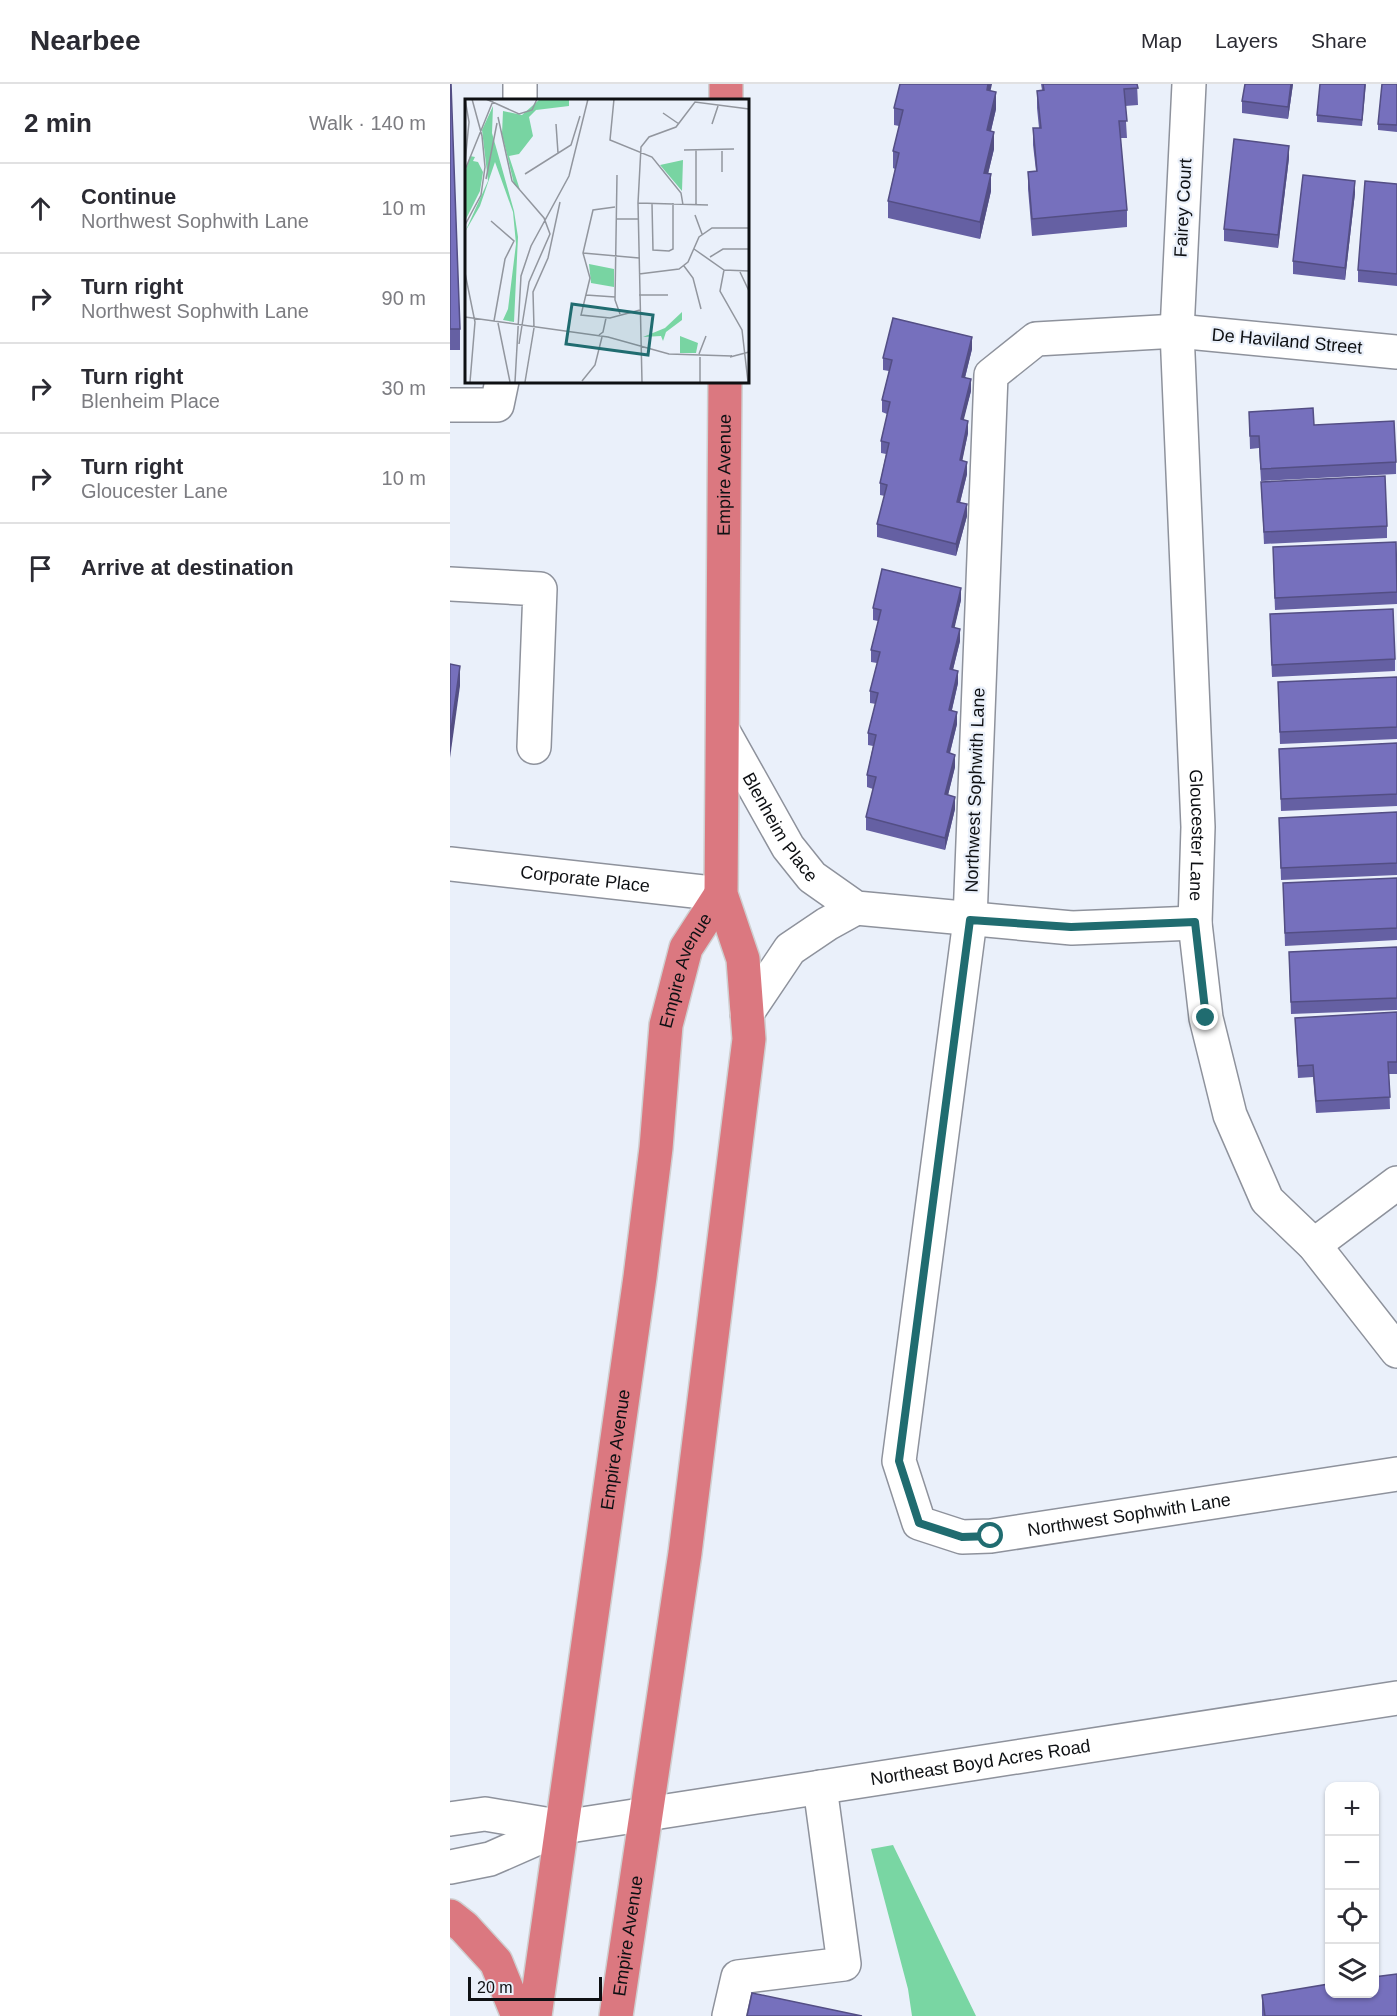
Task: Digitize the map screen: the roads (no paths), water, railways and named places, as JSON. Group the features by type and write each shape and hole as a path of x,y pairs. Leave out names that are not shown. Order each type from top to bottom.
{"highway":[{"name":"Empire Avenue","path":"616,2016 685,1553 750,1039 743,959 721,894 725,382"},
{"name":"Empire Avenue","path":"535,2016 640,1277 656,1148 666,1025 686,948 721,894"},
{"path":"450,1916 464,1927 496,1962 519,2016"}],"street":[{"name":"Fairey Court","path":"1177,331 1190,84"},
{"name":"De Haviland Street","path":"1177,331 1397,352"},
{"name":"Northwest Sophwith Lane","path":"1177,331 1036,339 991,375 970,920 899,1461 919,1523 962,1537 991,1536 1397,1474"},
{"name":"Gloucester Lane","path":"1177,331 1198,827 1195,922 1206,1018 1230,1115 1267,1200 1314,1245 1397,1351"},
{"path":"450,405 497,405 502,382"},
{"path":"450,584 540,589 534,747"},
{"name":"Blenheim Place","path":"723,732 788,847 812,877 856,908 970,920 1071,927 1195,922"},
{"name":"Corporate Place","path":"450,864 721,894"},
{"path":"747,1013 790,949 856,908"},
{"path":"1314,1245 1397,1183"},
{"name":"Northeast Boyd Acres Road","path":"450,1867 489,1859 563,1827 647,1816 1397,1698"},
{"path":"729,2016 738,1977 843,1964 820,1787"},
{"name":"Northeast Boyd Acres Road","path":"450,1819 485,1814 563,1827"}]}
